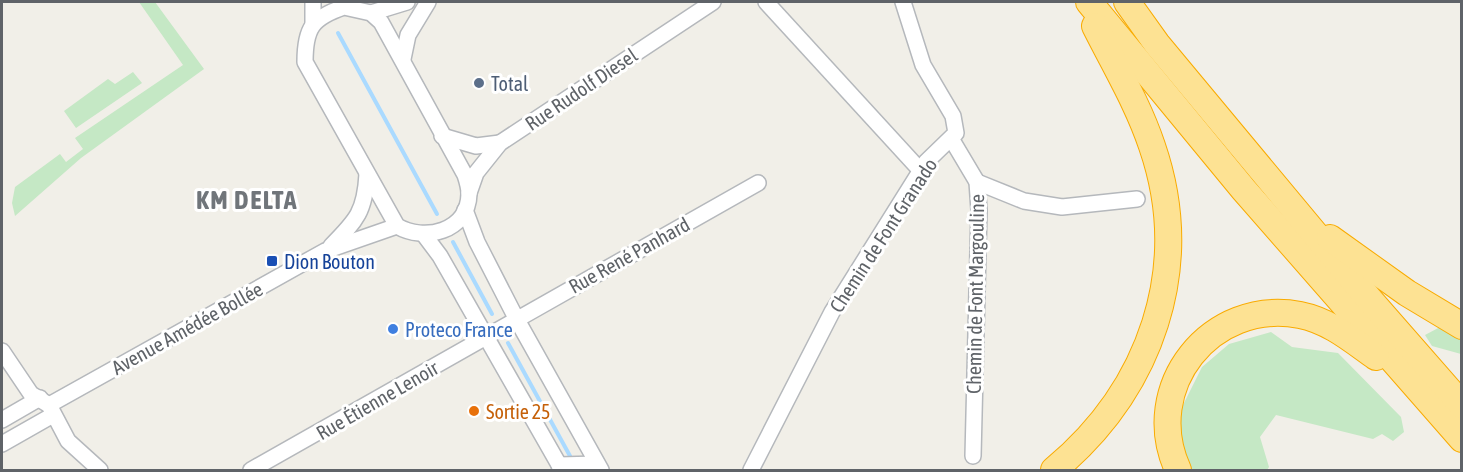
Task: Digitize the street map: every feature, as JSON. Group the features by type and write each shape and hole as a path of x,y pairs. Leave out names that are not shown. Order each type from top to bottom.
{"highway":[{"path":"1054,471 1102,424 1139,366 1160,307 1169,237 1166,198 1153,147 1142,119 1082,2"},
{"path":"1089,2 1244,190 1461,439"},
{"path":"1127,2 1157,44 1461,405"},
{"path":"1290,203 1320,230 1416,298 1461,326"},
{"path":"1178,471 1168,435 1168,416 1180,371 1208,337 1245,317 1280,313 1314,319 1345,334 1414,385"}],"street":[{"path":"313,2 313,23 305,40 305,62 397,226 410,234 425,236 442,232 455,224 465,210"},
{"path":"371,13 407,2"},
{"path":"403,58 408,35 428,2"},
{"name":"Rue Rudolf Diesel","path":"465,210 476,173 500,143 712,2"},
{"path":"766,2 920,170"},
{"name":"Chemin de Font Granado","path":"751,471 832,312 920,170 952,140 957,127 923,65 903,2"},
{"path":"313,23 340,4 371,13 381,22 403,58 442,136 465,175 469,194"},
{"path":"442,136 476,147 500,143"},
{"name":"Chemin de Font Margouline","path":"952,140 977,182 979,210 973,456"},
{"name":"Avenue Amédée Bollée","path":"325,251 355,222 366,201 367,174"},
{"path":"977,182 1024,201 1062,207 1137,199"},
{"name":"Rue René Panhard","path":"501,328 758,183"},
{"path":"425,236 440,256 560,468 599,467 516,318 477,242 465,210"},
{"name":"Avenue Amédée Bollée","path":"2,444 47,406 325,251 397,226"},
{"name":"Rue Étienne Lenoir","path":"251,471 501,328"},
{"path":"2,351 31,394 47,406 68,441 100,471"},
{"name":"Avenue Amédée Bollée","path":"2,420 47,406"}],"green space":[{"path":"139,2 155,2 204,69 81,158 15,216 12,203 15,187 60,154 66,162 83,149 75,138 183,65"},
{"path":"133,72 142,83 76,128 64,111 108,79 115,84"},
{"path":"1442,326 1461,337 1461,354 1432,346 1425,335"},
{"path":"1271,332 1292,347 1338,353 1401,417 1404,432 1393,441 1382,434 1373,439 1276,415 1260,437 1269,467 1267,470 1186,470 1179,413 1202,367 1229,344"}],"waterway":[{"path":"338,33 437,214"},
{"path":"453,242 492,314"},
{"path":"508,343 570,456"}],"place":[{"name":"Total","path":"479,83"},
{"name":"Dion Bouton","path":"272,261"},
{"name":"Proteco France","path":"393,329"},
{"name":"Sortie 25","path":"474,411"}],"district":[{"name":"KM DELTA","path":"247,200"}]}
